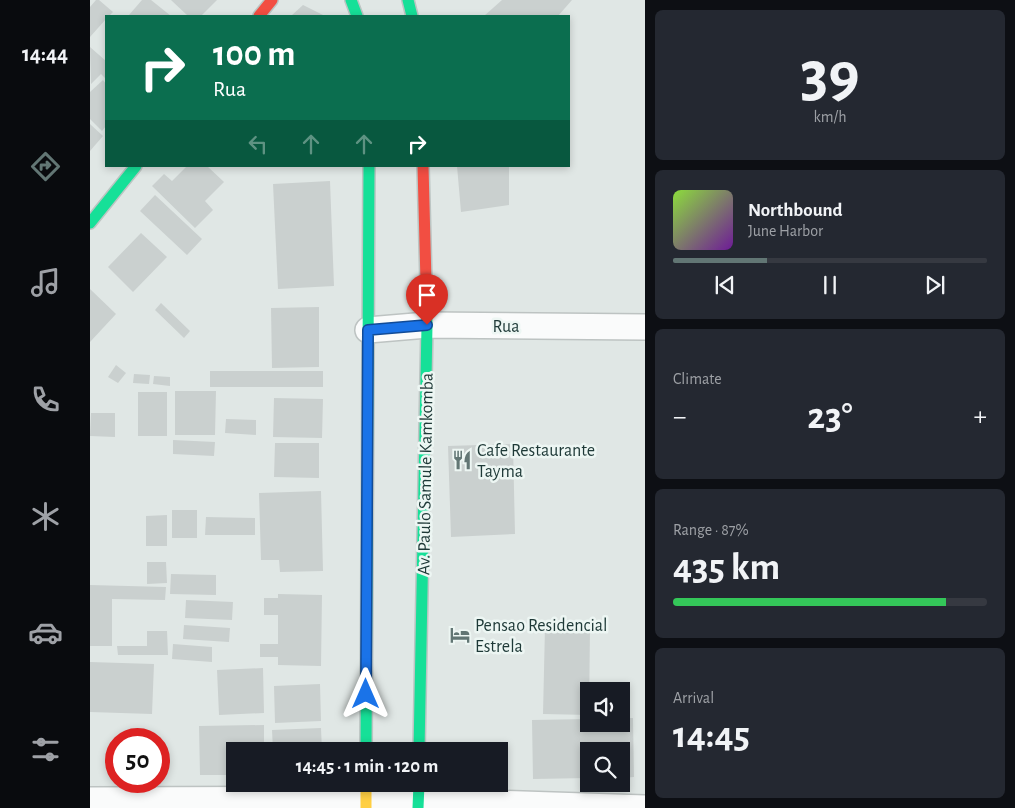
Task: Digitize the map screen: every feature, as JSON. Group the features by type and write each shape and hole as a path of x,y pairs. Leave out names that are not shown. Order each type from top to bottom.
{"main road":[{"path":"260,15 272,0"},
{"path":"351,0 357,15"},
{"path":"408,0 412,15"},
{"path":"90,223 135,167"},
{"path":"366,742 369,167"},
{"name":"Av. Paulo Samule Kamkomba","path":"419,742 427,325 423,167"}],"street":[{"name":"Rua","path":"368,330 427,325 645,327"},
{"path":"90,800 366,797 645,808"}],"building":[{"path":"96,0 99,0 113,12 110,15 105,15 105,20 90,37 90,7"},
{"path":"142,0 151,0 170,15 129,15"},
{"path":"171,0 217,0 202,15 187,15"},
{"path":"502,0 572,0 559,15 485,15"},
{"path":"303,5 323,15 292,15"},
{"path":"90,47 105,60 105,78 101,74 91,84"},
{"path":"103,80 105,83 105,127 102,131 90,119 90,92"},
{"path":"90,124 103,136 90,151"},
{"path":"186,167 208,167 224,182 205,201 213,210 195,228 152,186 164,174 172,181"},
{"path":"457,167 509,167 509,205 461,212"},
{"path":"330,181 334,286 278,289 273,184"},
{"path":"155,195 202,239 187,255 140,211"},
{"path":"141,233 167,257 133,292 108,267"},
{"path":"90,289 116,314 90,342"},
{"path":"161,303 190,331 184,338 155,310"},
{"path":"319,307 319,367 272,368 271,308"},
{"path":"116,365 126,373 118,383 108,377"},
{"path":"210,371 323,371 323,387 210,387"},
{"path":"134,374 150,375 149,384 133,383"},
{"path":"154,376 170,377 170,386 153,384"},
{"path":"175,391 216,391 215,435 175,435"},
{"path":"138,392 167,392 167,436 138,436"},
{"path":"274,398 323,399 322,438 273,437"},
{"path":"91,413 115,413 115,437 90,436"},
{"path":"226,419 256,420 256,435 225,433"},
{"path":"173,440 215,442 214,456 173,454"},
{"path":"275,443 319,443 319,478 274,477"},
{"path":"513,444 515,534 451,537 448,446"},
{"path":"321,491 323,571 280,572 279,560 261,560 259,493"},
{"path":"172,510 197,510 197,538 172,538"},
{"path":"167,515 167,546 146,546 146,516"},
{"path":"206,517 255,518 255,535 205,535"},
{"path":"147,562 166,562 167,583 147,584"},
{"path":"171,574 216,575 216,595 170,594"},
{"path":"90,585 166,587 165,600 112,599 112,646 90,646"},
{"path":"278,594 322,595 321,666 278,665 278,657 260,657 260,644 278,644 278,615 264,615 264,598 278,598"},
{"path":"186,600 233,602 232,620 185,618"},
{"path":"184,625 230,628 229,642 183,639"},
{"path":"545,627 590,627 589,682 580,682 580,715 543,714"},
{"path":"147,631 167,631 168,655 118,655 117,646 147,646"},
{"path":"173,644 212,647 212,662 172,659"},
{"path":"90,662 154,664 152,714 90,712"},
{"path":"263,668 264,713 219,715 217,670"},
{"path":"320,684 321,721 275,723 274,686"},
{"path":"630,718 633,718 634,777 630,777 630,742 580,742 580,778 533,779 532,720 580,719 580,732 630,732"},
{"path":"264,725 264,742 226,742 226,775 200,775 199,726"},
{"path":"321,728 322,742 273,742 272,730"}],"traffic: fast":[{"path":"351,0 357,15"},
{"path":"408,0 412,15"},
{"path":"90,223 135,167"},
{"path":"366,742 369,167"},
{"path":"419,742 427,325 426,282"},
{"path":"418,808 419,792"}],"traffic: slow":[{"path":"366,792 366,808"}],"traffic: jam":[{"path":"260,15 272,0"},
{"path":"423,167 426,282"}],"place":[{"name":"Cafe Restaurante Tayma","path":"462,460"},
{"name":"Pensao Residencial Estrela","path":"460,635"}],"route":[{"path":"366,694 368,330 427,325"}]}
